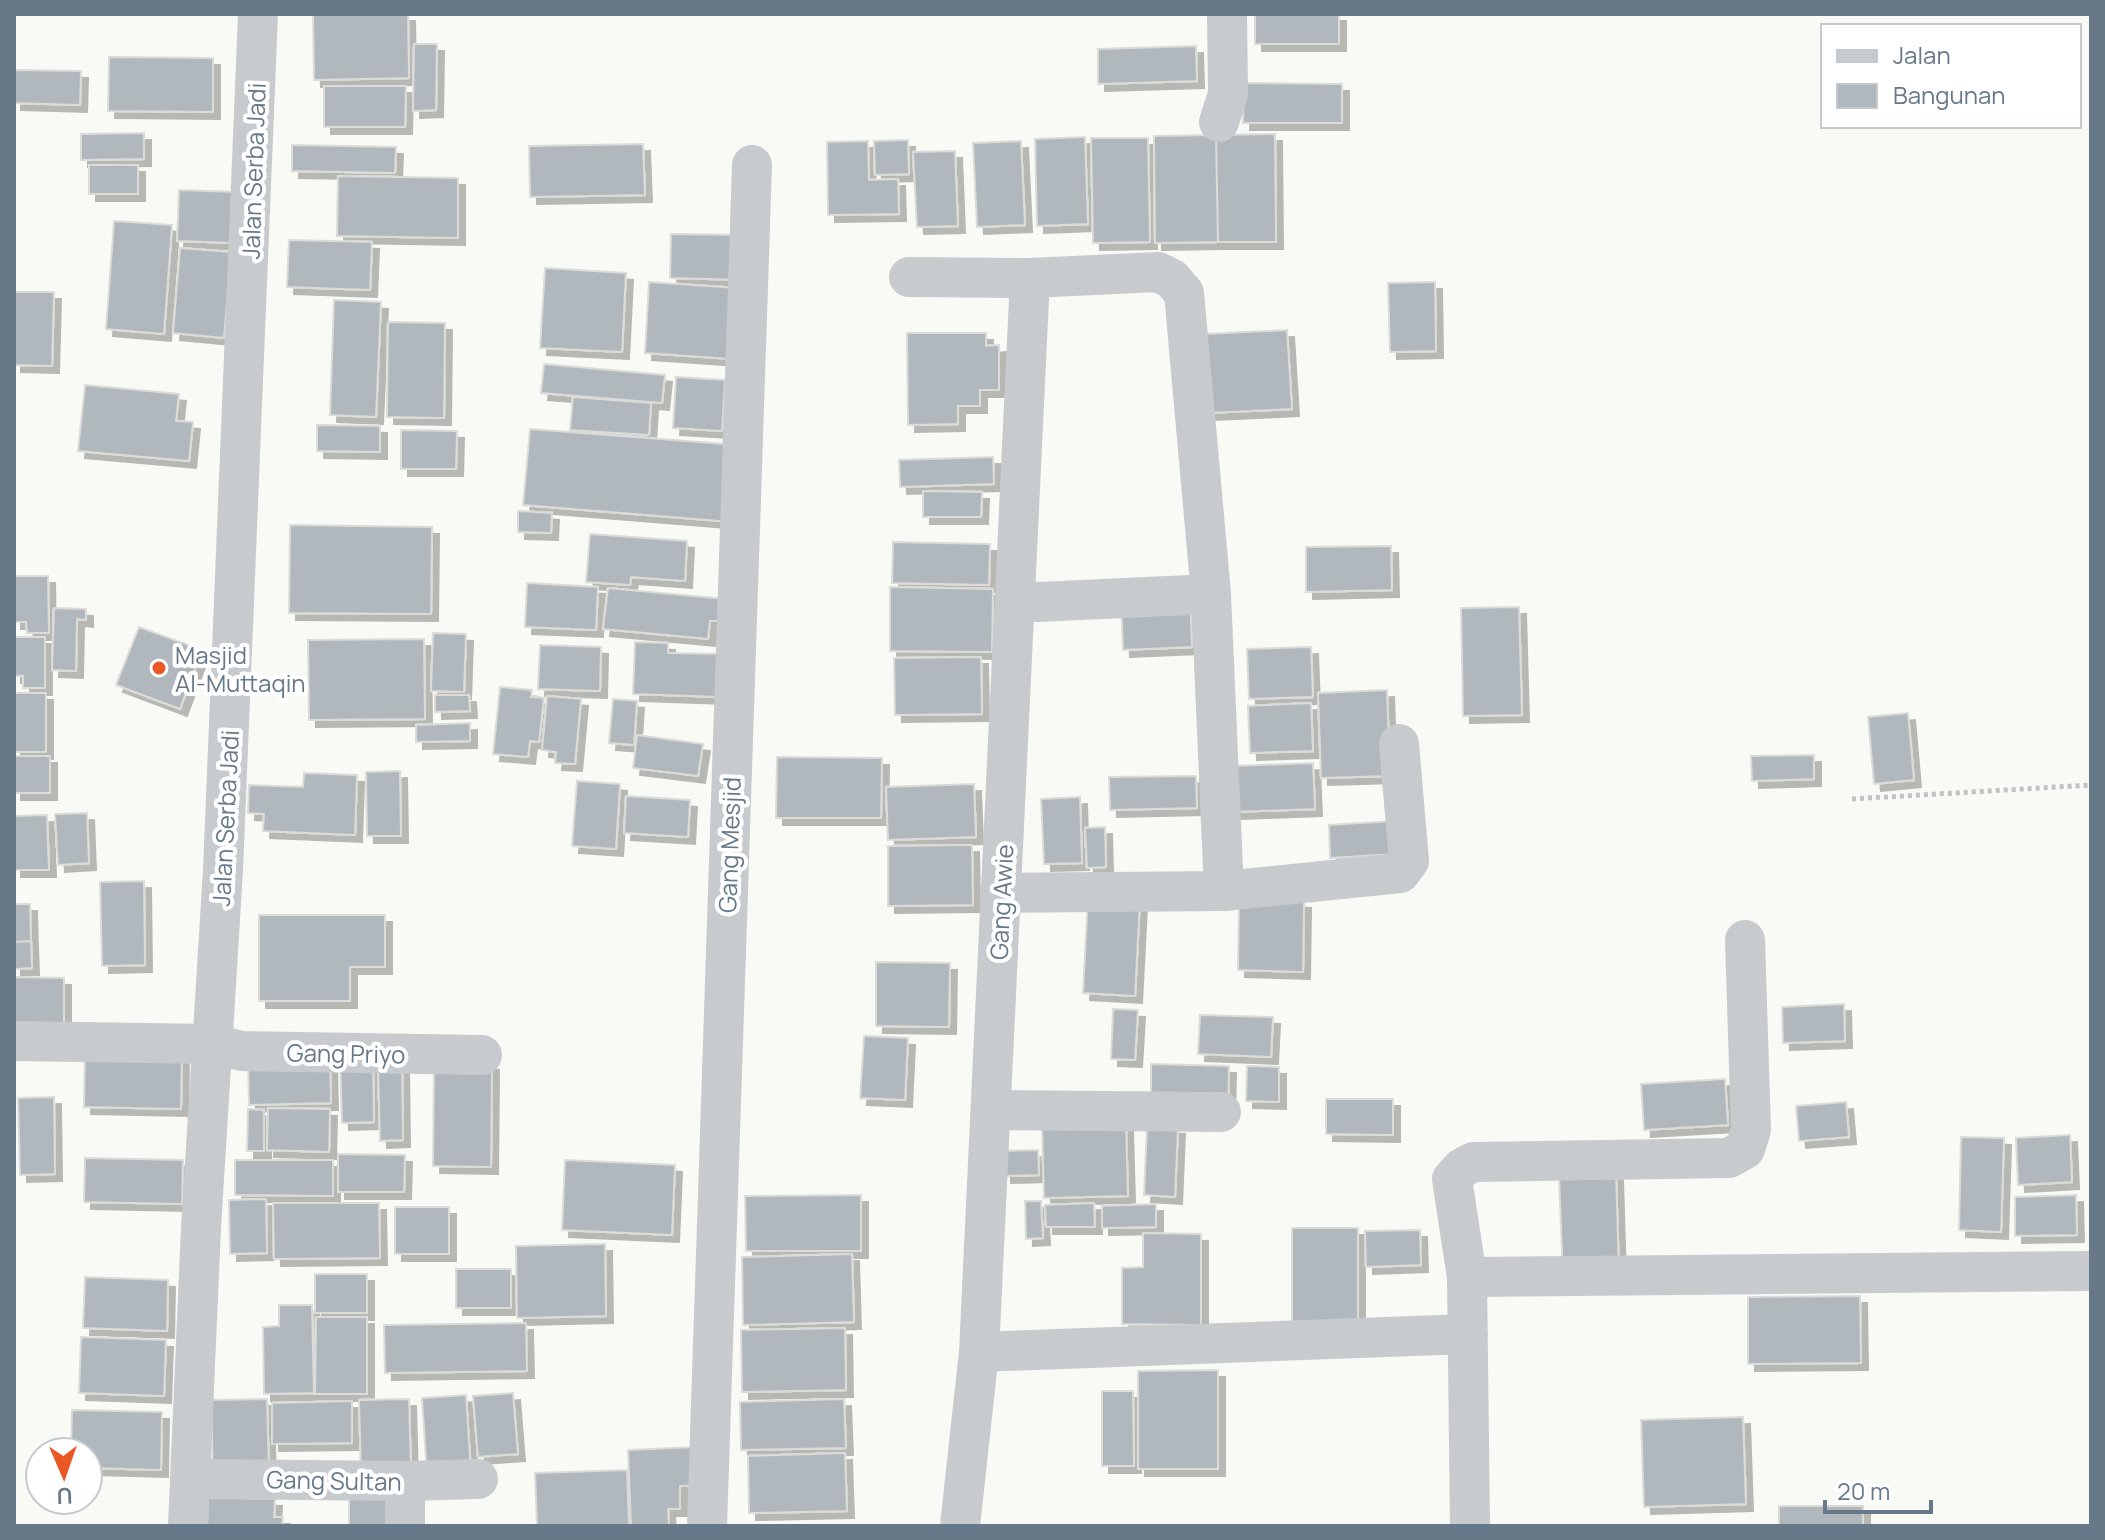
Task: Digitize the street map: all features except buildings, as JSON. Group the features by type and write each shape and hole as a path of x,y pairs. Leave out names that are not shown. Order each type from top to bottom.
{"street":[{"name":"Jalan Serba Jadi","path":"188,1526 211,1044 224,854 258,14"},
{"path":"1219,122 1228,94 1227,14"},
{"name":"Gang Mesjid","path":"707,1526 752,165"},
{"path":"909,277 1030,278 1158,272 1172,279 1184,293 1211,594 1224,891"},
{"name":"Gang Awie","path":"960,1526 979,1352 1030,278"},
{"path":"1015,603 1211,594"},
{"path":"1001,893 1224,891 1400,873 1409,861 1399,744"},
{"path":"1470,1526 1467,1277 1452,1179 1473,1162 1729,1158 1745,1149 1751,1130 1745,940"},
{"name":"Gang Priyo","path":"14,1041 211,1044 242,1051 482,1055"},
{"path":"991,1110 1221,1112"},
{"path":"1467,1277 2091,1271"},
{"path":"979,1352 1468,1334"},
{"name":"Gang Sultan","path":"191,1479 478,1479"},
{"path":"405,1481 405,1526"}],"path":[{"path":"1852,799 2091,785"}],"place":[{"name":"Masjid Al-Muttaqin","path":"159,668"}]}
